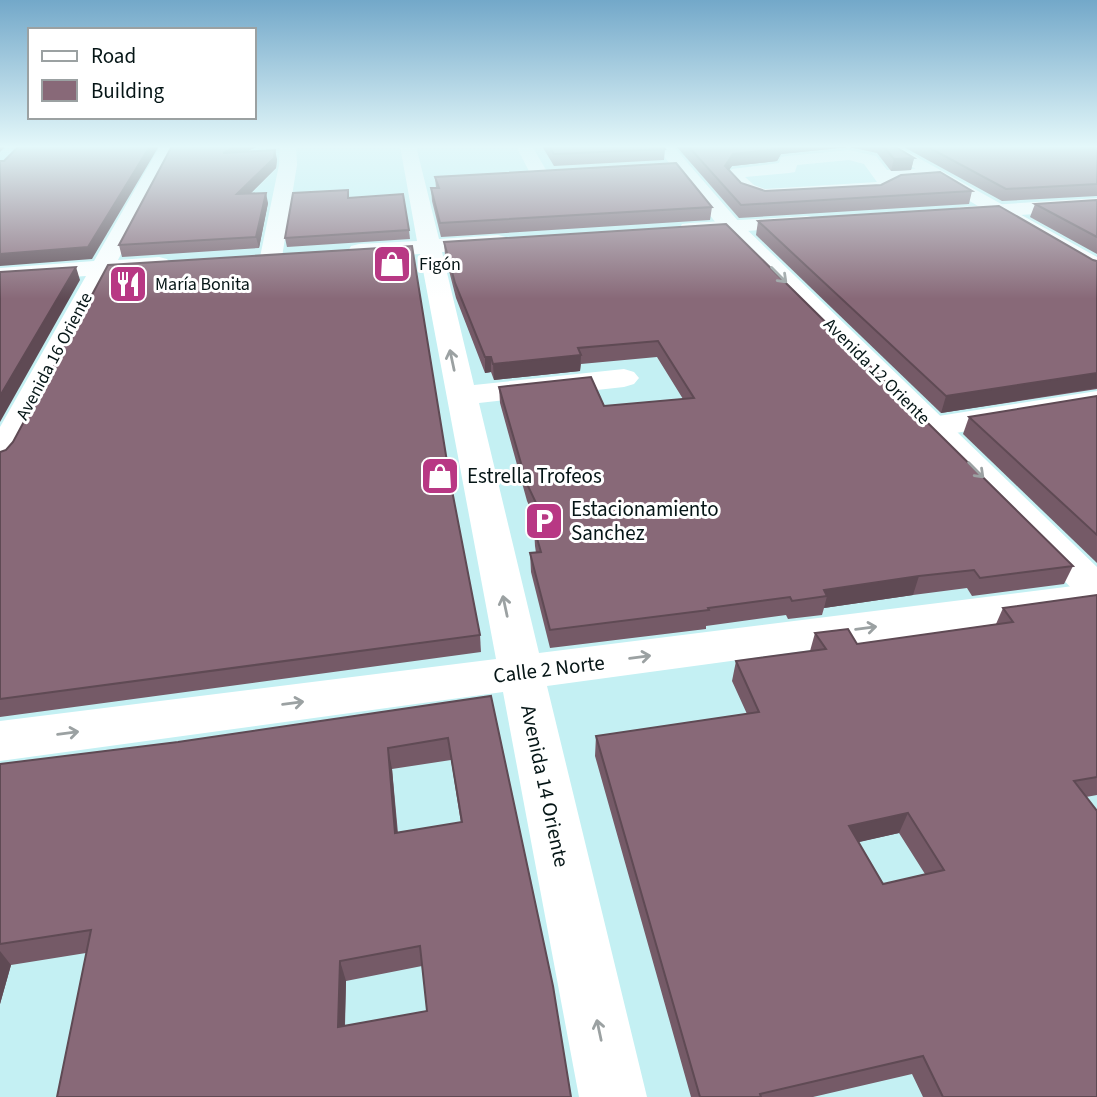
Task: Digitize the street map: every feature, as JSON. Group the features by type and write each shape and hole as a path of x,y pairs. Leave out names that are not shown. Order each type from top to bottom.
{"street":[{"name":"Avenida 16 Oriente","path":"0,456 140,197"},
{"path":"271,257 282,197"},
{"name":"Avenida 14 Oriente","path":"423,197 427,246 613,1097"},
{"name":"Avenida 12 Oriente","path":"706,197 731,227 1097,590"},
{"path":"975,197 1097,267"},
{"path":"944,214 1097,204"},
{"path":"662,231 824,221"},
{"path":"336,252 524,240"},
{"path":"245,258 297,255"},
{"path":"0,275 180,263"},
{"path":"460,396 624,378"},
{"path":"932,427 1097,400"},
{"name":"Calle 2 Norte","path":"0,741 1097,597"}],"building":[{"path":"0,197 119,197 88,247 0,254"},
{"path":"145,197 265,197 256,237 119,245"},
{"path":"292,197 404,197 409,230 285,238"},
{"path":"433,197 704,197 712,207 440,223"},
{"path":"734,197 870,197 741,205"},
{"path":"1097,200 1097,237 1035,204"},
{"path":"999,206 1097,261 1097,373 946,396 758,221"},
{"path":"726,224 1073,566 980,578 974,570 919,576 824,590 827,596 792,601 790,597 550,630 530,553 541,552 534,528 547,526 527,484 499,387 591,377 604,406 694,398 658,341 578,348 581,355 493,364 491,357 485,357 455,283 444,242"},
{"path":"412,246 450,480 480,635 0,699 0,452 13,442 108,265"},
{"path":"76,267 0,396 0,272"},
{"path":"1097,396 1097,535 969,417"},
{"path":"1097,595 1097,777 1074,781 1097,811 1097,1097 943,1097 923,1056 760,1094 761,1097 700,1097 596,736 759,712 736,661 826,649 815,633 848,629 857,644 1013,622 1003,608","holes":["908,813 944,870 883,884 849,826"]},
{"path":"491,696 553,986 571,1097 57,1097 91,930 0,944 0,764 178,742","holes":["448,738 462,822 395,833 388,748","420,946 427,1011 338,1027 340,961"]}],"place":[{"name":"Figón","path":"392,264"},
{"name":"María Bonita","path":"128,284"},
{"name":"Estrella Trofeos","path":"440,476"},
{"name":"Estacionamiento Sanchez","path":"544,521"}]}
